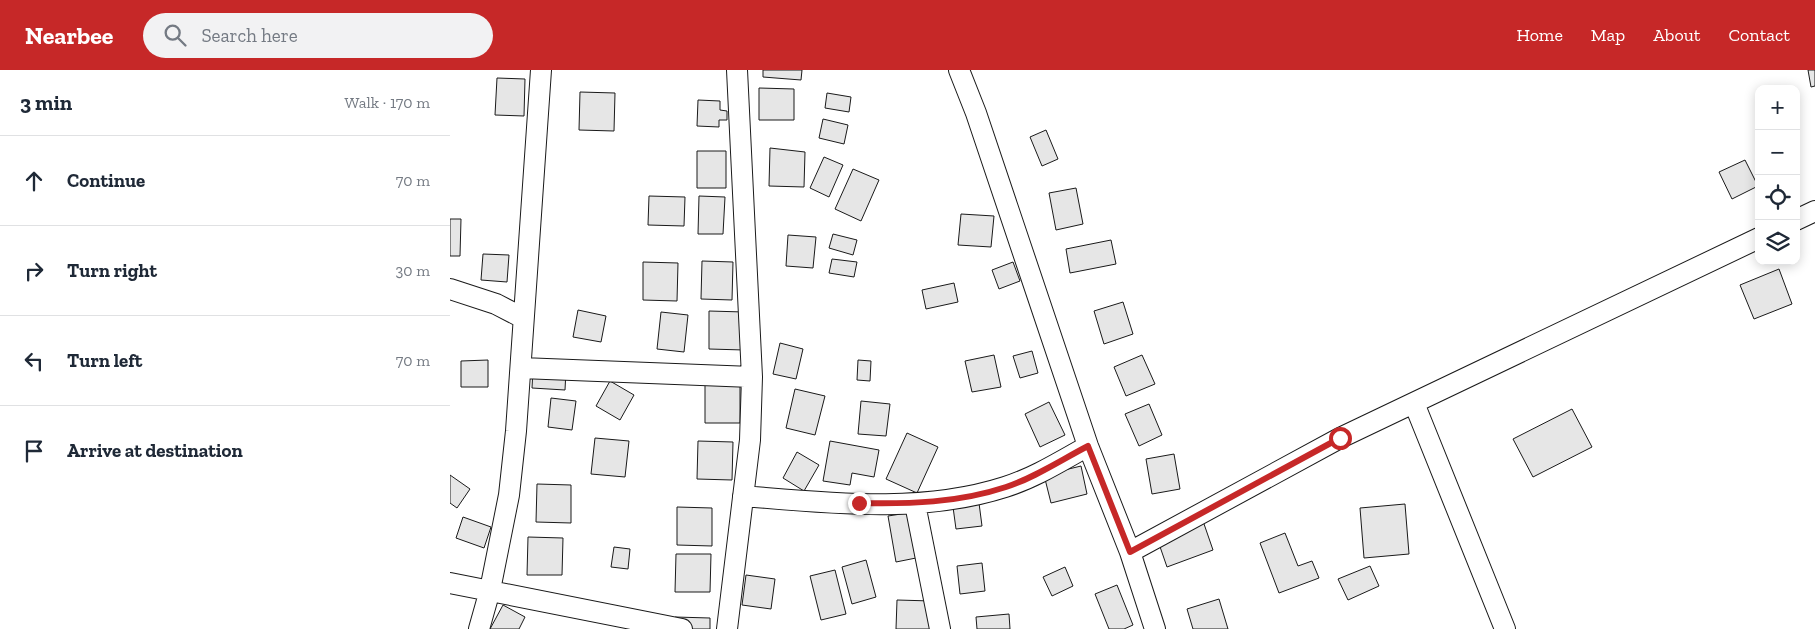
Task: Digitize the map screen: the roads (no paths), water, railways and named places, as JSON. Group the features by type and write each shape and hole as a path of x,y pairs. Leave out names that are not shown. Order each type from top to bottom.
{"street":[{"path":"479,629 490,590 509,496 522,368 541,70"},
{"path":"727,629 750,440 752,377 737,70"},
{"path":"959,70 1088,446 1130,552 1155,629"},
{"path":"1800,218 1815,211"},
{"path":"1130,552 1340,438 1755,240"},
{"path":"450,289 496,304 524,318"},
{"path":"522,368 752,377"},
{"path":"1414,403 1505,629"},
{"path":"743,496 810,501 915,504 971,496 1007,487 1088,446"},
{"path":"915,504 940,629"},
{"path":"450,583 682,629"}]}
